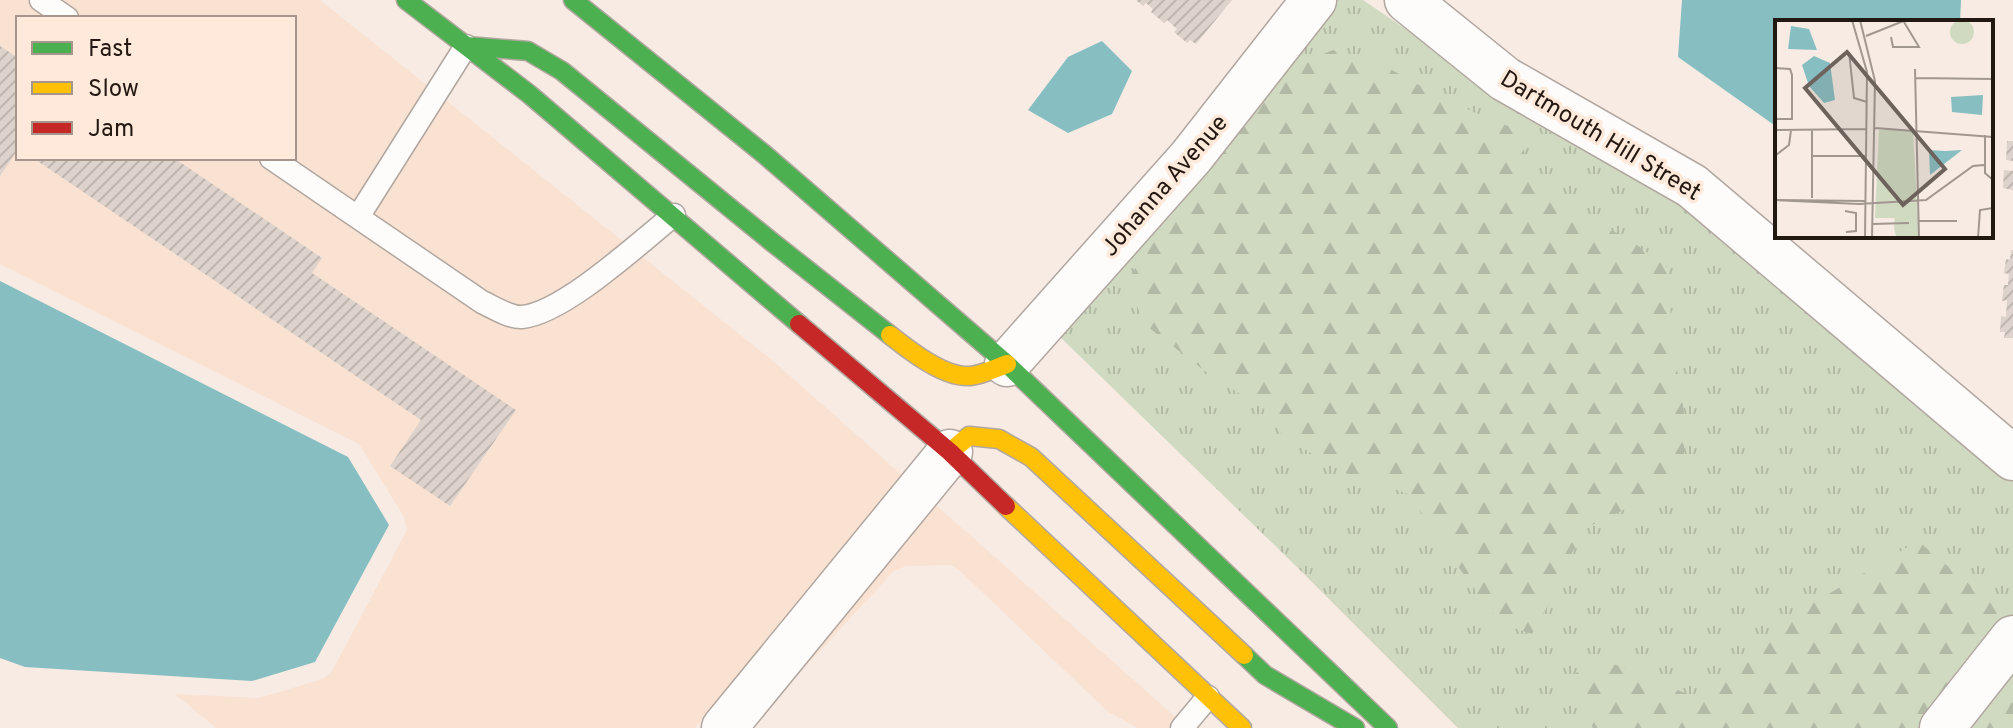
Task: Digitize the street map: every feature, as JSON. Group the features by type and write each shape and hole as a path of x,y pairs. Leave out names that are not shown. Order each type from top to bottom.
{"main road":[{"path":"406,0 529,94 950,452 1242,728"},
{"path":"573,0 764,154 1007,364 1388,728"},
{"path":"466,46 528,51 562,71 919,358 950,372 969,376 1007,364"},
{"path":"950,452 969,436 999,439 1031,457 1265,675 1355,728"}],"street":[{"name":"Johanna Avenue","path":"1007,364 1191,157 1314,0"},
{"name":"Dartmouth Hill Street","path":"1407,0 1505,79 1692,186 2013,458"},
{"path":"724,728 950,452"},
{"path":"1942,728 2013,638"}],"lane":[{"path":"41,0 64,16"},
{"path":"358,217 466,46"},
{"path":"274,160 482,302 518,318 544,312 596,279 674,215"},
{"path":"1182,728 1208,697"}],"shaded area":[{"path":"0,0 320,0 772,360 902,475 695,728 216,728 175,694 259,698 323,679 332,671 407,530 404,517 359,444 0,264"},
{"path":"936,505 1188,728 1138,728 1108,712 960,571 950,565 906,566 894,571 790,683"}],"green space":[{"path":"1335,0 1363,0 1556,131 1746,243 2013,469 2013,728 1458,728 1056,333"},
{"path":"1333,50 1383,65 1473,112 1518,130 1533,182 1559,212 1623,235 1667,267 1673,344 1684,412 1684,468 1646,499 1586,528 1532,634 1501,624 1409,494 1345,473 1284,437 1266,410 1210,375 1143,323 1128,279 1202,163 1254,115 1291,67"},
{"path":"1918,541 2001,611 2013,614 2013,728 1593,728 1564,681 1599,658 1702,700 1810,605"}],"water":[{"path":"1682,0 1961,0 1960,20 1775,20 1775,126 1678,57"},
{"path":"1102,41 1132,71 1112,114 1068,133 1028,110 1068,57"},
{"path":"0,281 348,457 389,525 315,662 252,681 25,667 0,658"}],"building":[{"path":"1136,0 1232,0 1196,44 1190,40 1187,43 1174,32 1177,29 1167,20 1164,23 1146,3 1143,6"},
{"path":"0,46 16,57 16,152 0,176"},
{"path":"2007,141 2013,141 2013,161 2006,160"},
{"path":"36,160 177,160 322,258 312,273 516,410 450,506 390,466 421,420"},
{"path":"2004,170 2013,171 2013,190 2003,188"},
{"path":"2011,250 2013,338 2004,338 2005,332 2000,332 2001,316 2006,317 2007,300 2002,301 2009,274 2004,273"}],"traffic: fast":[{"path":"406,0 529,94 799,324"},
{"path":"573,0 764,154 1007,364 1388,728"},
{"path":"466,46 528,51 562,71 890,335"},
{"path":"1244,655 1265,675 1355,728"}],"traffic: slow":[{"path":"890,335 927,362 949,373 970,376 1007,364"},
{"path":"950,452 969,436 999,439 1031,457 1244,655"},
{"path":"1006,506 1242,728"}],"traffic: jam":[{"path":"799,324 950,452 1006,506"}]}
